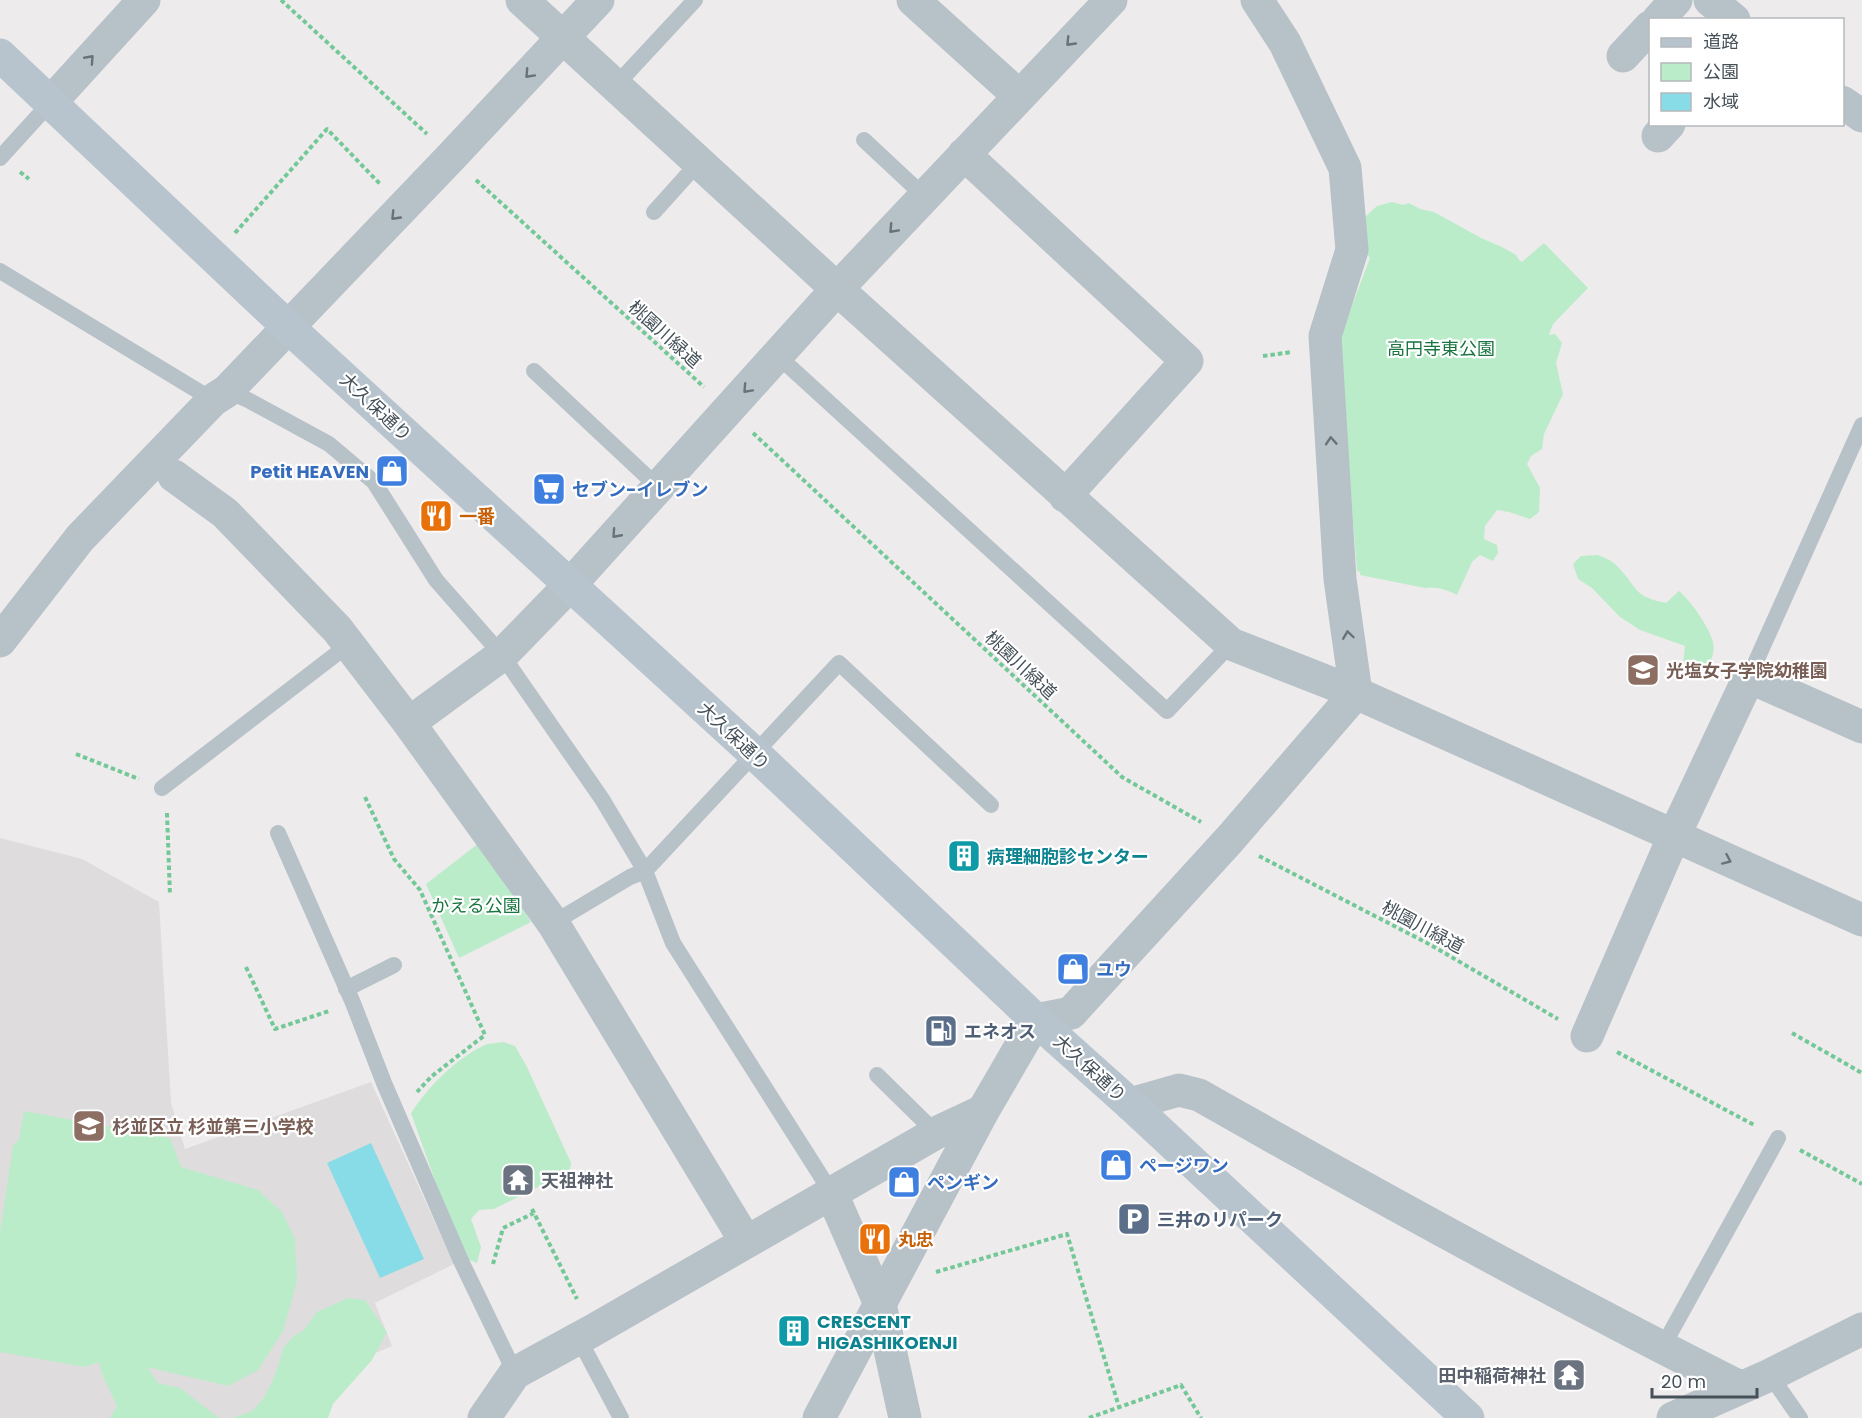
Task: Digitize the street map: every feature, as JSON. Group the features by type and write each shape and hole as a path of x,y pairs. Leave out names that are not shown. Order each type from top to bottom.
{"main road":[{"name":"大久保通り","path":"0,55 288,327 755,754 1036,1020 1130,1104 1468,1418"}],"street":[{"path":"51,102 144,0"},
{"path":"522,0 837,289 1231,644 1356,693 1862,920"},
{"path":"0,641 80,538 452,157 597,0"},
{"path":"913,0 1019,96"},
{"path":"409,723 502,655 570,585 837,289 1111,0"},
{"path":"819,1418 983,1111 1036,1020 1071,1013 1230,839 1356,693 1340,579 1325,348 1325,336 1352,250 1346,168 1285,43 1257,0"},
{"path":"1660,18 1676,0"},
{"path":"1710,0 1732,18"},
{"path":"1623,56 1649,28"},
{"path":"1844,103 1862,116"},
{"path":"964,154 1187,361 1065,496"},
{"path":"174,476 225,513 337,630 409,723 553,922 746,1242"},
{"path":"1587,1036 1674,836 1749,677 1862,727"},
{"path":"1130,1104 1179,1090 1199,1095 1378,1197 1740,1387"},
{"path":"484,1418 515,1373 586,1335 936,1133 983,1111"},
{"path":"831,1192 885,1295 905,1418"},
{"path":"1673,1418 1770,1375 1862,1329"}],"lane":[{"path":"616,85 695,0"},
{"path":"0,158 51,102"},
{"path":"864,140 924,196"},
{"path":"654,212 699,162"},
{"path":"0,272 220,395 248,400 329,444 374,482 436,580 502,655 602,799 645,871 673,943 831,1192"},
{"path":"778,356 1167,711 1231,644"},
{"path":"534,371 658,488"},
{"path":"1749,677 1862,425"},
{"path":"162,788 348,645"},
{"path":"553,922 645,871 839,663 991,805"},
{"path":"278,833 350,996 461,1261 515,1373"},
{"path":"350,996 394,965"},
{"path":"877,1075 936,1133"},
{"path":"1662,1348 1778,1138"},
{"path":"586,1335 621,1418"},
{"path":"1770,1375 1800,1418"}],"path":[{"name":"桃園川緑道","path":"281,0 728,410 1122,777 1241,847 1429,944 1587,1036 1862,1184"},
{"path":"214,257 327,129 367,172 404,206"},
{"path":"76,754 162,788 166,803 170,895"},
{"path":"365,797 394,859 420,891 485,1035 432,1076 399,1116"},
{"path":"246,967 275,1029 350,996"},
{"path":"1792,1033 1862,1073"},
{"path":"482,1302 503,1228 533,1211 586,1335"},
{"path":"885,1295 1067,1234 1119,1407"},
{"path":"1089,1418 1181,1385 1201,1418"}],"shaded area":[{"name":"杉並区立 杉並第三小学校","path":"0,838 82,859 159,902 171,1103 185,1149 371,1082 454,1264 375,1303 392,1346 284,1392 308,1418 0,1418"}],"green space":[{"name":"高円寺東公園","path":"1392,202 1403,205 1409,203 1420,209 1434,212 1502,247 1516,255 1522,262 1544,243 1588,288 1553,324 1549,335 1555,334 1562,343 1556,363 1563,394 1544,434 1542,449 1531,456 1527,464 1540,488 1539,512 1530,519 1497,510 1485,526 1484,539 1497,545 1498,553 1493,561 1480,555 1472,562 1457,595 1441,589 1360,575 1357,571 1339,340 1370,258 1366,253 1365,217 1377,206"},
{"path":"1598,555 1616,565 1638,591 1648,598 1666,603 1679,591 1684,595 1704,622 1713,642 1713,653 1707,670 1694,671 1683,664 1685,646 1640,630 1620,617 1592,588 1578,579 1573,564 1581,556"},
{"name":"かえる公園","path":"479,843 531,922 459,958 426,884"},
{"path":"504,1042 515,1046 527,1067 571,1163 570,1171 494,1209 479,1210 471,1219 481,1247 477,1263 467,1259 440,1195 411,1113 434,1083 463,1058 485,1045"},
{"path":"24,1111 170,1138 181,1167 258,1190 282,1212 295,1239 297,1281 283,1331 258,1370 228,1386 147,1367 158,1383 180,1388 219,1418 110,1418 117,1406 99,1362 85,1367 0,1352 0,1233 13,1145 19,1140"},
{"path":"348,1298 365,1300 387,1332 372,1360 333,1404 328,1418 232,1418 251,1412 264,1398 275,1375 284,1347 294,1336 304,1330 317,1312"}],"water":[{"path":"371,1143 424,1259 380,1278 327,1163"}],"place":[{"name":"Petit HEAVEN","path":"392,471"},
{"name":"セブン-イレブン","path":"549,489"},
{"name":"一番","path":"436,516"},
{"name":"光塩女子学院幼稚園","path":"1643,670"},
{"name":"病理細胞診センター","path":"964,856"},
{"name":"ユウ","path":"1073,969"},
{"name":"エネオス","path":"941,1031"},
{"name":"杉並区立 杉並第三小学校","path":"89,1126"},
{"name":"ページワン","path":"1116,1165"},
{"name":"天祖神社","path":"518,1180"},
{"name":"ペンギン","path":"904,1182"},
{"name":"三井のリパーク","path":"1134,1219"},
{"name":"丸忠","path":"875,1239"},
{"name":"CRESCENT HIGASHIKOENJI","path":"794,1331"},
{"name":"田中稲荷神社","path":"1569,1375"}]}
